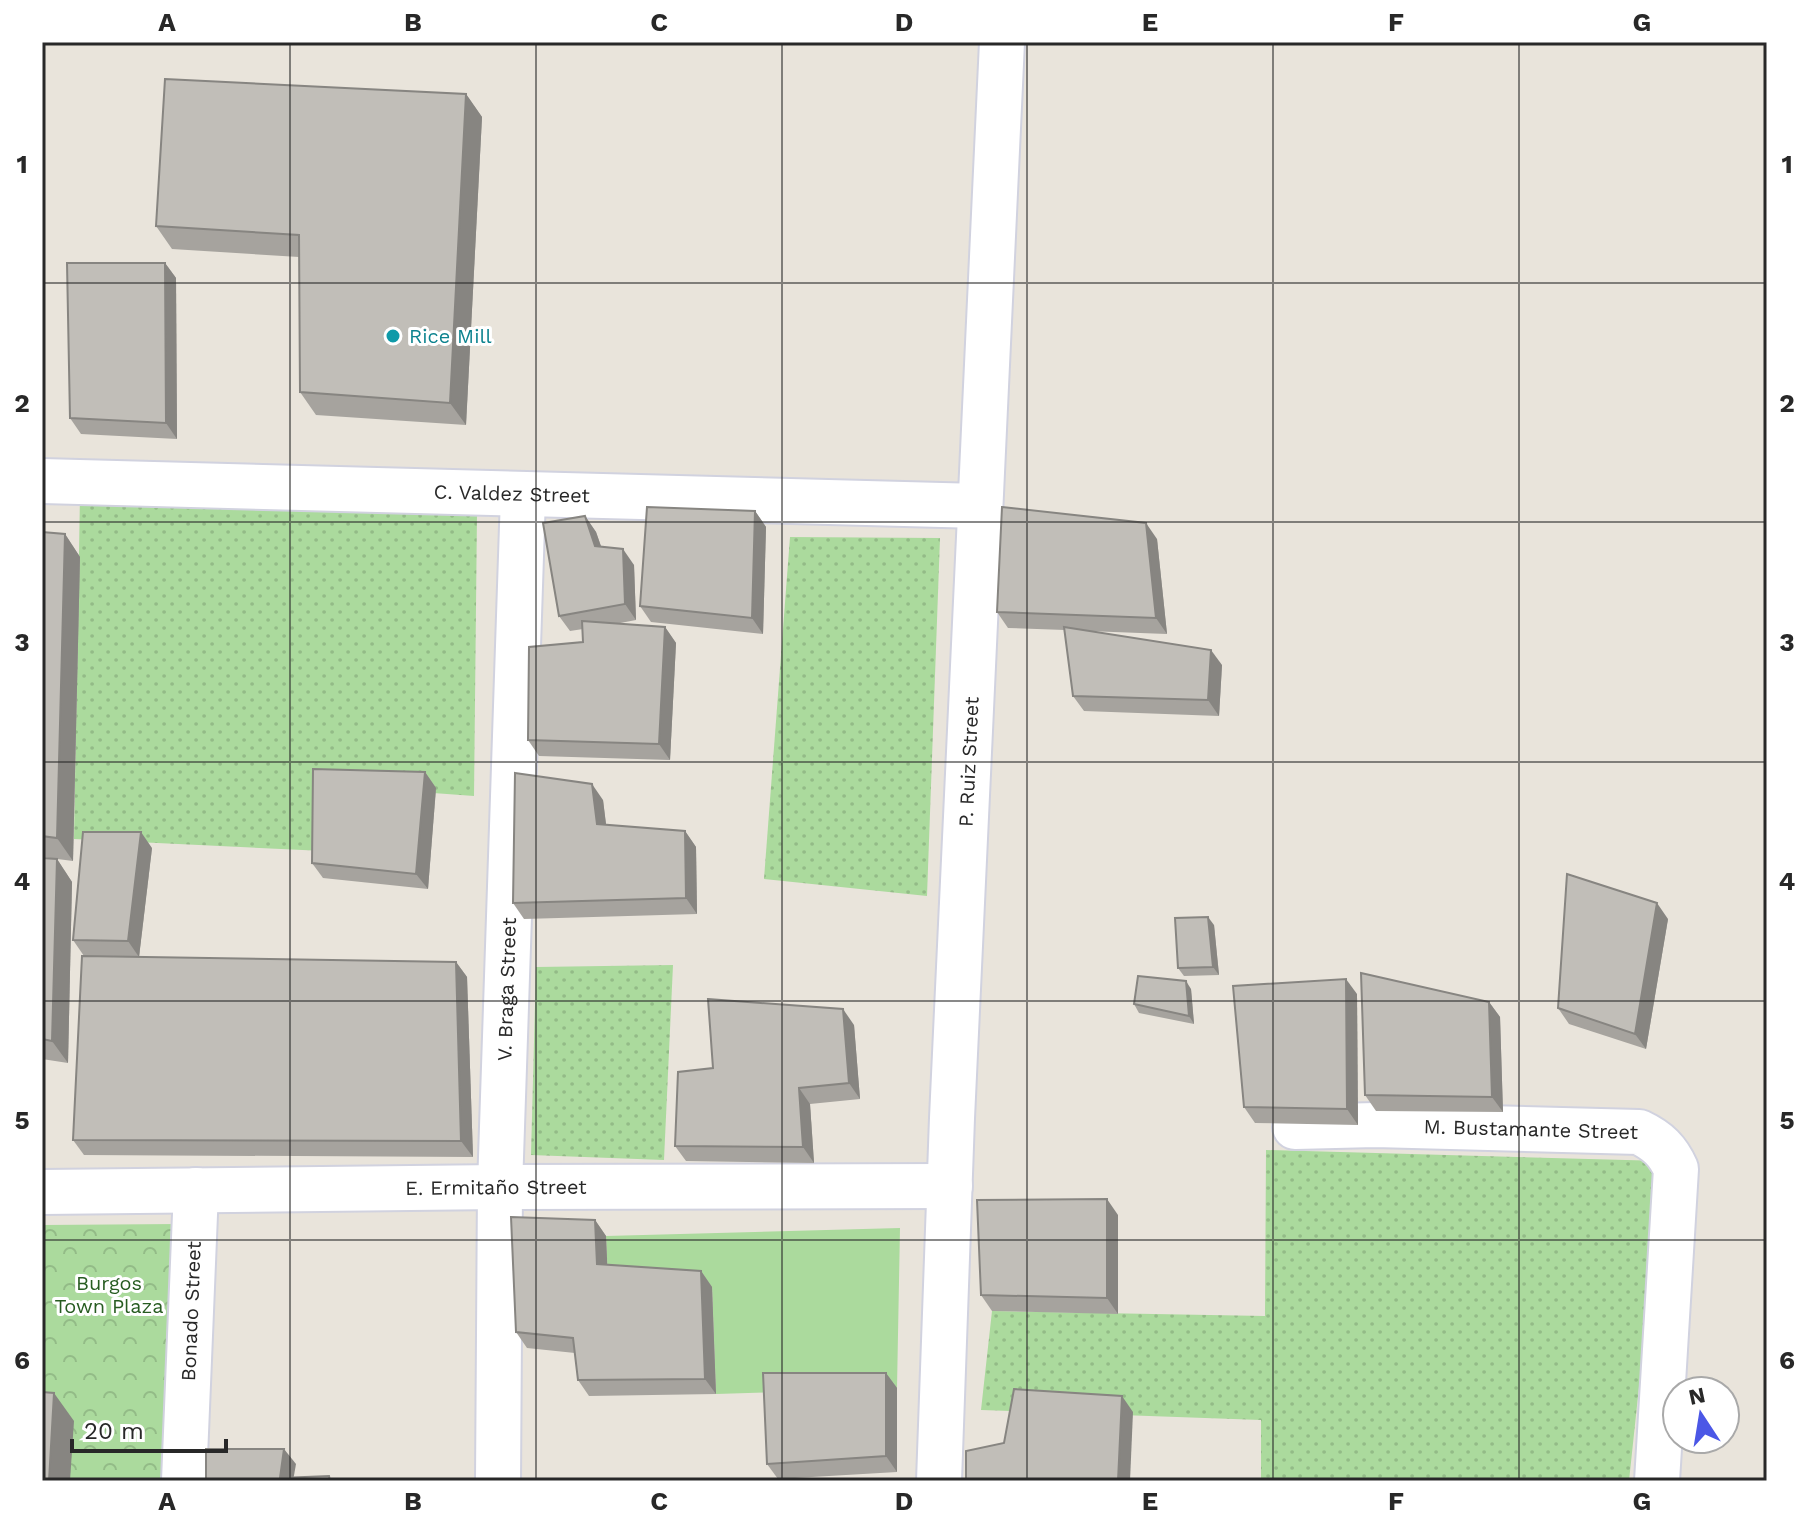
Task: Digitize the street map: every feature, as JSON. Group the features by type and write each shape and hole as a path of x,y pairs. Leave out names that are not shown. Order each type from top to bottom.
{"street":[{"name":"P. Ruiz Street","path":"939,1481 1002,42"},
{"name":"C. Valdez Street","path":"42,481 980,506"},
{"name":"V. Braga Street","path":"498,1481 500,1187 523,496"},
{"name":"M. Bustamante Street","path":"1295,1127 1375,1125 1639,1132 1655,1140 1670,1154 1676,1169 1657,1481"},
{"name":"E. Ermitaño Street","path":"42,1192 950,1186"},
{"name":"Bonado Street","path":"184,1481 196,1190"}],"green space":[{"path":"80,495 477,513 474,796 324,785 324,851 74,839"},
{"path":"790,537 940,538 927,896 764,879"},
{"path":"673,965 664,1160 531,1155 536,967"},
{"path":"1266,1150 1663,1161 1629,1481 1261,1481 1261,1420 981,1410 992,1311 1265,1316"},
{"name":"Burgos Town Plaza","path":"179,1224 167,1481 42,1481 42,1225"},
{"path":"900,1228 897,1388 716,1394 712,1287 608,1280 606,1236"}],"building":[{"name":"Rice Mill","path":"165,79 466,94 450,403 300,392 299,235 156,226"},
{"path":"67,263 165,263 166,423 70,418"},
{"path":"647,507 755,511 752,618 640,606"},
{"path":"1002,507 1146,523 1156,618 997,612"},
{"path":"585,516 595,546 623,549 625,604 559,616 543,523"},
{"path":"42,532 65,534 57,838 42,836"},
{"path":"582,621 665,627 659,744 528,740 529,647 583,642"},
{"path":"1064,627 1211,650 1208,700 1073,696"},
{"path":"313,769 425,772 416,874 312,863"},
{"path":"515,773 592,784 597,824 685,831 686,898 513,903"},
{"path":"83,832 141,832 128,941 73,940"},
{"path":"42,858 57,859 52,1041 42,1039"},
{"path":"1567,874 1657,903 1635,1034 1558,1008"},
{"path":"1208,917 1213,967 1178,968 1175,918"},
{"path":"82,956 456,962 461,1141 73,1140"},
{"path":"1361,973 1489,1002 1492,1097 1365,1095"},
{"path":"1138,976 1186,981 1189,1016 1134,1004"},
{"path":"1346,979 1347,1109 1244,1107 1233,986"},
{"path":"708,999 843,1009 849,1083 799,1088 803,1147 675,1146 678,1072 713,1068"},
{"path":"1107,1199 1107,1298 981,1295 977,1200"},
{"path":"511,1217 595,1220 597,1264 701,1271 705,1379 578,1380 573,1338 516,1332"},
{"path":"763,1373 886,1373 886,1456 767,1464"},
{"path":"1014,1389 1122,1396 1118,1481 966,1481 966,1451 1004,1443"},
{"path":"42,1392 54,1393 49,1481 42,1481"},
{"path":"206,1449 284,1449 280,1478 329,1476 330,1481 206,1481"}],"place":[{"name":"Rice Mill","path":"393,336"}]}
